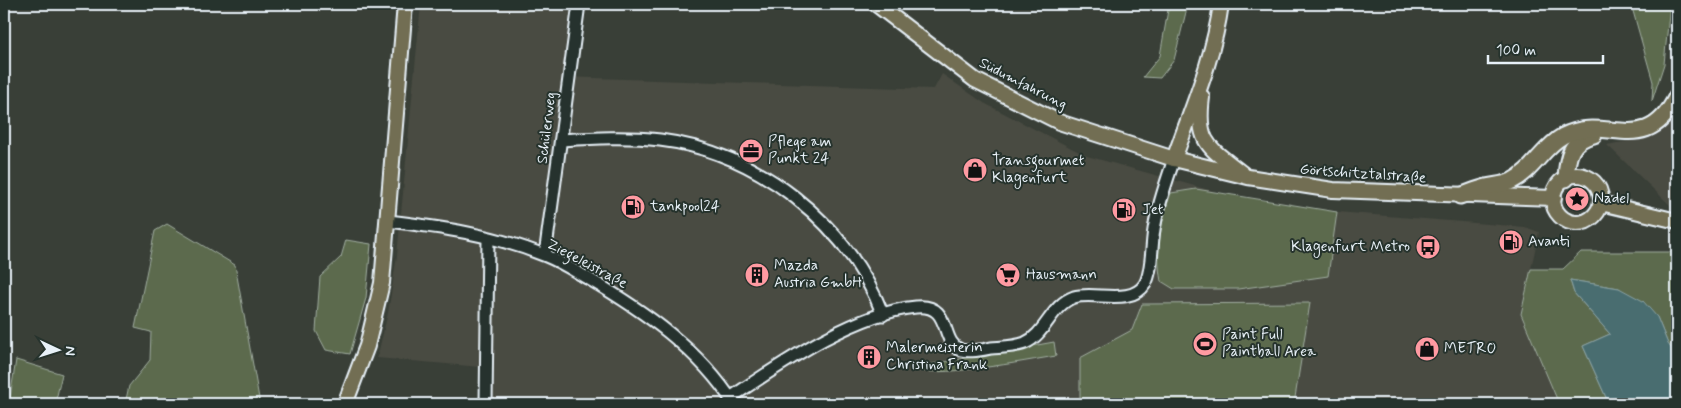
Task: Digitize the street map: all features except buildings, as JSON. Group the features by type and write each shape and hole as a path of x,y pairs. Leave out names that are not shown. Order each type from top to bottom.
{"highway":[{"path":"1460,196 1486,186 1512,181 1564,135 1581,130 1638,131 1650,127 1661,121 1677,96"},
{"path":"1566,179 1566,160 1570,149 1577,142 1587,136 1613,132"}],"main road":[{"path":"345,404 368,346 382,284 405,4"},
{"path":"402,45 412,4"},
{"name":"Südumfahrung","path":"876,4 975,80 1059,122 1174,159"},
{"path":"1174,159 1205,70 1218,25 1221,4"},
{"path":"1205,70 1200,112 1202,135 1214,150 1248,177"},
{"name":"Görtschitztalstraße","path":"1174,159 1248,177 1333,190 1554,198"},
{"path":"1580,176 1594,182 1601,196 1601,203 1598,212 1591,219 1574,223 1559,215 1554,198 1555,190 1566,179 1580,176"},
{"path":"1601,203 1677,221"}],"street":[{"name":"Schülerweg","path":"545,255 579,4"},
{"path":"561,140 628,138 678,144 724,158 770,180 809,208 839,240 867,278 883,315"},
{"path":"732,401 806,348 883,315 916,307 930,308 940,315 953,344 961,350 987,349 1025,343 1036,335 1059,306 1073,298 1126,296 1137,292 1145,285 1148,276 1155,223 1174,159"},
{"name":"Ziegeleistraße","path":"387,221 452,228 545,255 609,291 665,330 703,366 732,401"},
{"path":"486,404 488,238"}],"shaded area":[{"path":"421,4 574,4 563,77 934,89 942,74 984,103 1087,156 1234,197 1337,212 1525,227 1539,232 1521,314 1559,404 492,404 492,368 377,358 388,313 397,256"},
{"path":"1677,112 1677,208 1672,207 1607,145 1638,139 1659,130 1673,119"}],"green space":[{"path":"1169,4 1188,4 1174,60 1160,78 1143,77 1160,56"},
{"path":"1631,4 1670,4 1664,64 1652,101 1653,82"},
{"path":"1196,189 1337,212 1328,276 1238,289 1174,289 1161,281 1159,270 1160,237 1164,214 1171,193"},
{"path":"167,224 235,265 260,404 125,404 129,386 150,360 151,332 135,328 155,231"},
{"path":"346,240 371,244 366,298 350,354 326,350 316,331 320,277 341,257"},
{"path":"1581,252 1677,252 1677,356 1668,344 1657,317 1619,288 1570,280 1574,293 1610,334 1583,346 1609,404 1559,404 1521,314 1531,269 1563,269"},
{"name":"Paint Full Paintball Area","path":"1310,303 1294,404 1080,404 1080,358 1132,330 1142,304"},
{"path":"1054,342 1056,356 958,371 921,371 911,368"},
{"path":"16,360 62,374 55,404 9,404"}],"water":[{"path":"1570,280 1619,288 1643,301 1657,317 1668,344 1677,356 1677,404 1609,404 1583,346 1610,334 1574,293"}],"place":[{"name":"Pflege am Punkt 24","path":"751,151"},
{"name":"Transgourmet Klagenfurt","path":"975,170"},
{"name":"Nadel","path":"1577,199"},
{"name":"tankpool24","path":"633,207"},
{"name":"Jet","path":"1124,210"},
{"name":"Avanti","path":"1511,242"},
{"name":"Klagenfurt Metro","path":"1428,247"},
{"name":"Mazda Austria GmbH","path":"757,275"},
{"name":"Hausmann","path":"1008,275"},
{"name":"Paint Full Paintball Area","path":"1205,344"},
{"name":"METRO","path":"1427,349"},
{"name":"Malermeisterin Christina Frank","path":"869,357"}]}
